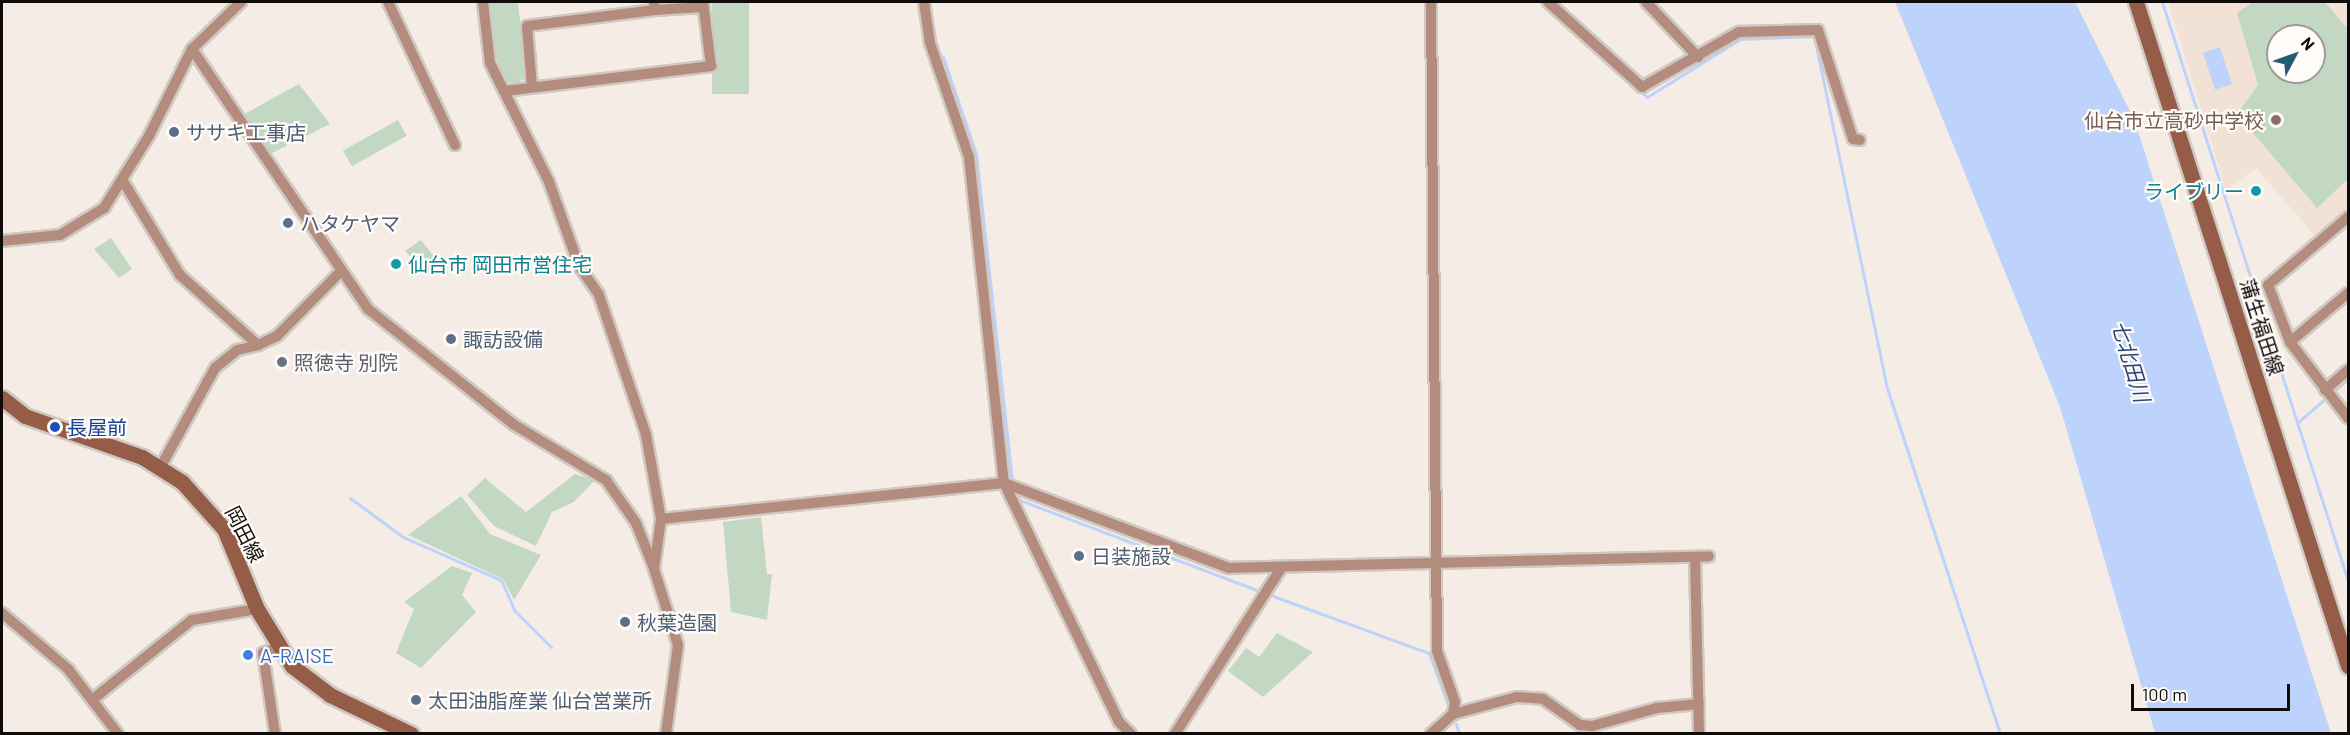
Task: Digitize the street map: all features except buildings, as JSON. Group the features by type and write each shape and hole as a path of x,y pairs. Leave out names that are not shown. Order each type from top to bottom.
{"main road":[{"name":"蒲生福田線","path":"2136,2 2349,666"},
{"name":"岡田線","path":"2,398 46,425 160,468 204,502 224,530 257,609 277,648 311,683 411,734"}],"street":[{"path":"2,241 60,236 104,208 123,181 192,49 241,2"},
{"path":"388,2 455,145"},
{"path":"483,2 490,63 549,182 579,266 599,295 646,435 661,519 654,569"},
{"path":"924,2 930,43 969,157 1004,483 1119,722 1131,734"},
{"path":"1431,2 1437,651 1455,702 1453,714"},
{"path":"1548,2 1642,87 1739,32 1818,30 1853,139 1860,140"},
{"path":"1646,2 1698,57"},
{"path":"505,91 711,66 703,4 655,6 527,26 532,87"},
{"path":"192,49 368,309 513,424 606,480 636,523 654,569 678,645 666,734"},
{"path":"123,181 180,275 258,345"},
{"path":"2347,222 2268,285 2290,342 2328,394 2349,418"},
{"path":"160,468 215,368 237,350 258,345 277,336 342,271"},
{"path":"2290,342 2349,292"},
{"path":"2328,394 2349,370"},
{"path":"661,519 1004,483 1212,564 1282,567 1709,556"},
{"path":"1695,557 1699,734"},
{"path":"1175,734 1282,567"},
{"path":"92,700 192,620 257,609"},
{"path":"2,613 68,669 118,734"},
{"path":"275,733 263,653 277,648"},
{"path":"1431,734 1453,714 1517,697 1543,699 1581,725 1592,726 1657,708 1699,704"}],"shaded area":[{"name":"仙台市立高砂中学校","path":"2168,2 2348,2 2348,207 2315,236 2256,168 2226,191"}],"green space":[{"path":"488,2 518,2 526,77 517,84 504,81 488,26"},
{"path":"712,2 749,2 749,94 712,94"},
{"path":"2253,2 2325,2 2348,29 2348,179 2317,208 2237,114 2258,85 2237,13"},
{"path":"299,84 330,124 268,155 241,116"},
{"path":"398,120 407,136 352,166 343,151"},
{"path":"111,238 132,269 119,278 94,249"},
{"path":"421,240 439,263 428,273 405,251"},
{"path":"575,474 595,480 574,502 552,512 536,546 494,526 467,495 485,478 526,512"},
{"path":"461,496 490,534 541,555 514,600 503,579 408,535"},
{"path":"761,517 767,574 772,574 767,620 731,612 723,522"},
{"path":"452,566 472,573 462,595 476,612 421,668 396,653 414,609 404,602"},
{"path":"1277,633 1313,652 1263,697 1228,671 1246,648 1259,657"}],"water":[{"name":"七北田川","path":"1895,2 2075,2 2134,119 2331,733 2155,733 2060,407"},
{"path":"2220,47 2232,84 2215,90 2203,53"}],"waterway":[{"path":"1540,2 1647,97 1740,39 1814,36 1886,385 2000,734"},
{"path":"2162,2 2348,581"},
{"path":"943,57 976,154 1012,482"},
{"path":"2297,423 2348,379"},
{"path":"350,498 403,537 501,580 515,611 551,647"},
{"path":"1017,499 1257,590"},
{"path":"1273,596 1429,653 1449,707"},
{"path":"1456,724 1459,734"}],"place":[{"name":"仙台市立高砂中学校","path":"2276,120"},
{"name":"ササキ工事店","path":"174,132"},
{"name":"ライブリー","path":"2256,191"},
{"name":"ハタケヤマ","path":"288,223"},
{"name":"仙台市 岡田市営住宅","path":"396,264"},
{"name":"諏訪設備","path":"451,339"},
{"name":"照徳寺 別院","path":"282,362"},
{"name":"長屋前","path":"55,427"},
{"name":"日装施設","path":"1079,556"},
{"name":"秋葉造園","path":"625,622"},
{"name":"A-RAISE","path":"248,655"},
{"name":"太田油脂産業 仙台営業所","path":"416,700"}]}
